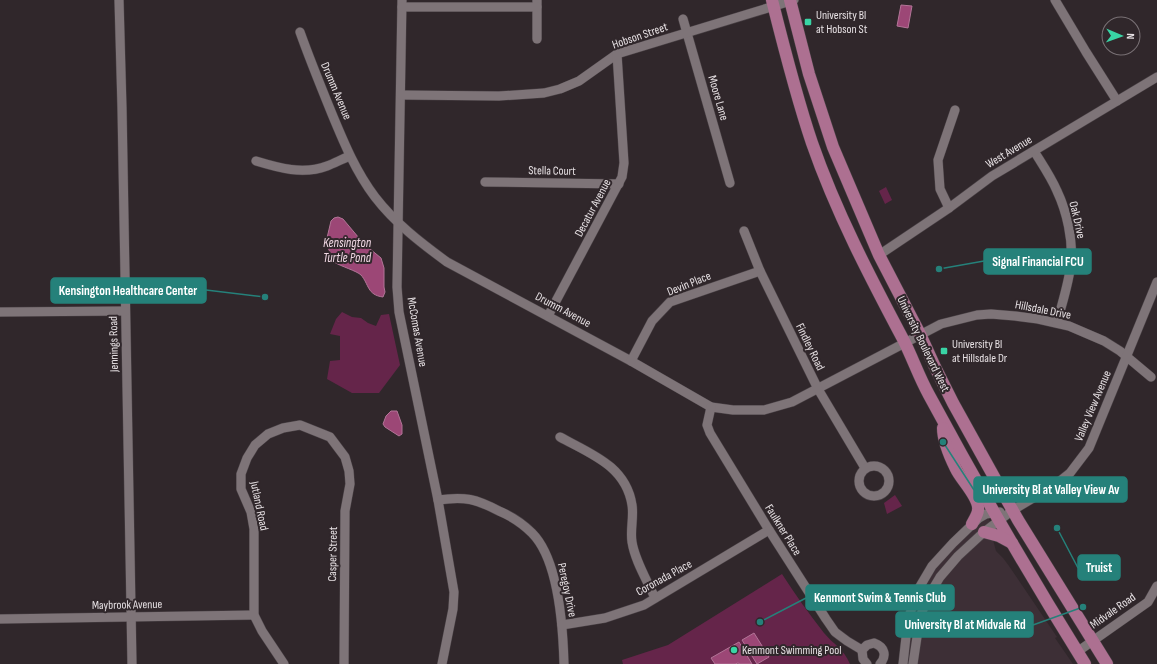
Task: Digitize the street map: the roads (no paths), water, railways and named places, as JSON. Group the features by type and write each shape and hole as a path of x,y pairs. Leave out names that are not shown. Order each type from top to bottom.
{"main road":[{"name":"University Boulevard West","path":"791,0 809,74 833,147 879,255 920,334 934,367 1018,520 1107,664"},
{"name":"University Boulevard West","path":"773,3 797,94 812,143 831,192 861,256 942,419 1012,543 1085,664"},
{"path":"942,419 943,434 948,450 957,470 976,500 979,509 972,524"},
{"path":"984,532 999,536 1012,543"}],"street":[{"name":"Jennings Road","path":"118,0 122,108 132,664"},
{"name":"Hobson Street","path":"401,95 499,96 544,93 560,89 579,81 617,54 687,33 773,3 791,0"},
{"path":"1055,0 1117,100"},
{"path":"402,3 537,3 537,40"},
{"name":"McComas Avenue","path":"402,3 397,287 399,312 438,500 454,592 453,609 442,664"},
{"name":"Moore Lane","path":"683,19 730,183"},
{"name":"Drumm Avenue","path":"300,32 309,58 350,156 376,198 399,223 424,245 447,262 631,361 711,407 733,410 764,410 792,402 920,334"},
{"name":"Decatur Avenue","path":"548,316 622,177 624,163 617,54"},
{"name":"West Avenue","path":"879,255 949,208 992,176 1157,77"},
{"path":"949,208 940,189 938,160 955,110"},
{"name":"Oak Drive","path":"1034,151 1059,196 1067,219 1071,247 1071,262 1067,285 1057,323"},
{"path":"256,161 286,169 310,170 327,166 350,156"},
{"name":"Stella Court","path":"485,182 619,184"},
{"name":"Findley Road","path":"744,231 760,271 818,389 865,468"},
{"name":"Devin Place","path":"631,361 652,321 670,302 760,271"},
{"name":"Valley View Avenue","path":"1013,510 1055,486 1070,473 1082,458 1088,448 1157,282"},
{"path":"0,312 125,311"},
{"name":"Hillsdale Drive","path":"920,334 941,324 973,316 991,314 1015,316 1057,323 1083,331 1104,341 1120,351 1151,377"},
{"name":"Faulkner Place","path":"711,407 707,425 710,433 808,593 835,632 862,650"},
{"name":"Jutland Road","path":"254,615 254,529 251,512 241,489 241,474 247,458 254,445 268,434 283,428 300,425 330,437 339,448"},
{"path":"560,437 607,462 618,473 627,487 632,506 632,541 636,556 655,598"},
{"name":"Casper Street","path":"339,448 345,457 349,471 350,484 345,511 344,664"},
{"name":"Peregoy Drive","path":"438,500 458,497 481,502 509,516 532,534 545,552 554,579 562,625 564,664"},
{"path":"913,664 920,617 928,597 940,577 958,556 984,532 997,517 1013,510"},
{"path":"903,664 908,619 919,588 932,566 972,524 983,516 997,517"},
{"name":"Coronada Place","path":"562,625 605,618 644,604 769,530"},
{"name":"Midvale Road","path":"1077,652 1148,602 1157,586"},
{"path":"254,615 284,664"},
{"name":"Maybrook Avenue","path":"0,619 254,615"},
{"path":"867,664 863,659 862,650 874,643 881,647 885,654 883,661 880,664"}],"water":[{"path":"901,5 912,6 908,28 897,26"},
{"name":"Kensington Turtle Pond","path":"338,217 343,219 364,244 381,258 384,268 385,292 383,297 371,292 364,278 359,273 334,262 327,245 327,238 331,221"},
{"path":"391,411 397,411 402,425 402,434 399,436 383,424 386,416"},
{"path":"754,633 769,657 757,664 742,640"},
{"name":"Kenmont Swimming Pool","path":"739,642 752,664 715,664 711,658"}],"place":[{"name":"University Bl at Hobson St","path":"808,22"},
{"name":"Signal Financial FCU","path":"939,269"},
{"name":"Kensington Healthcare Center","path":"265,297"},
{"name":"University Bl at Hillsdale Dr","path":"944,351"},
{"name":"University Bl at Valley View Av","path":"943,442"},
{"name":"Truist","path":"1057,528"},
{"name":"University Bl at Midvale Rd","path":"1083,607"},
{"name":"Kenmont Swim & Tennis Club","path":"760,622"},
{"name":"Kenmont Swimming Pool","path":"734,650"}]}
